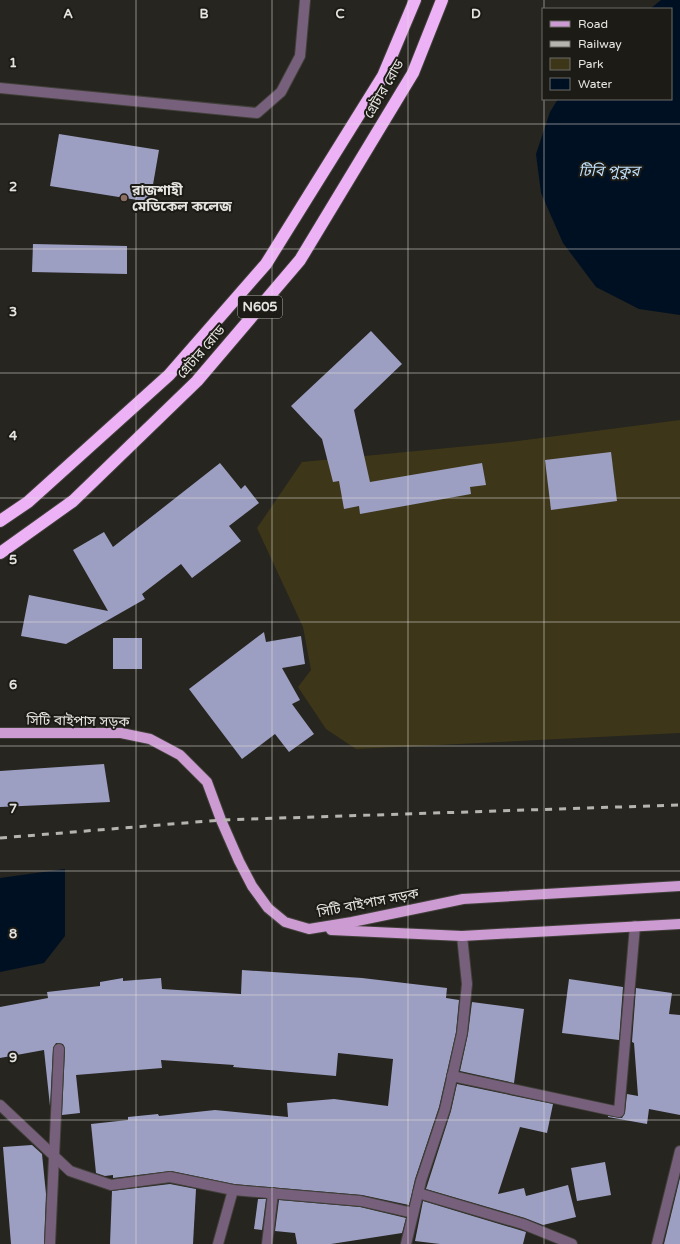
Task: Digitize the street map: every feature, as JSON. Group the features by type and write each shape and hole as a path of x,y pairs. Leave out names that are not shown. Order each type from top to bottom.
{"highway":[{"name":"গ্রেটার রোড","path":"0,521 28,502 169,375 266,264 384,76 415,0"},
{"name":"গ্রেটার রোড","path":"0,553 73,502 198,381 300,260 413,73 442,0"}],"main road":[{"path":"0,730 18,733"},
{"path":"0,733 18,733"},
{"name":"সিটি বাইপাস সড়ক","path":"18,733 121,734 150,739 180,755 208,782 221,820 239,861 252,886 268,908 285,922 309,929 352,922 463,899 680,886"},
{"path":"309,929 462,936 680,924"}],"street":[{"path":"0,88 257,113 281,92 300,56 305,0"},
{"path":"452,1076 619,1112 634,926"},
{"path":"406,1244 418,1193 445,1109 462,1033 467,984 462,936"},
{"path":"50,1244 59,1049"},
{"path":"0,1105 70,1171 111,1184 170,1177 233,1190 361,1201 413,1213"},
{"path":"657,1244 680,1152"},
{"path":"218,1244 233,1190"},
{"path":"267,1244 273,1193"},
{"path":"418,1193 523,1224 572,1244"}],"green space":[{"path":"680,420 680,733 356,749 326,729 298,687 311,670 303,627 257,528 302,462 510,442"}],"water":[{"name":"টিবি পুকুর","path":"661,0 680,0 680,315 639,309 596,287 563,243 541,193 536,154 550,112 557,100 672,100 672,8 651,8"},
{"path":"65,869 65,936 44,963 0,972 0,878"}],"building":[{"path":"59,134 159,150 150,202 50,186"},
{"path":"33,244 127,246 127,274 32,272"},
{"path":"371,331 402,364 354,410 370,482 482,463 486,485 470,487 471,494 360,514 359,506 344,509 339,481 333,482 322,439 291,406"},
{"path":"611,452 617,501 551,510 545,460"},
{"path":"220,463 241,489 245,485 259,503 229,526 241,541 192,578 181,564 142,594 145,599 66,644 21,636 29,595 108,611 73,550 104,532 113,547"},
{"path":"264,632 266,642 301,636 305,664 282,668 300,700 292,704 314,734 289,752 275,734 242,759 189,689"},
{"path":"113,638 142,638 142,669 113,669"},
{"path":"104,764 110,802 0,807 0,771"},
{"path":"242,970 362,978 447,988 446,998 459,1000 456,1032 439,1107 415,1179 409,1205 362,1195 234,1184 171,1171 113,1178 113,1175 105,1176 96,1173 91,1124 128,1120 128,1117 158,1114 159,1116 215,1110 288,1117 287,1103 334,1099 388,1106 393,1059 338,1053 336,1076 233,1067 234,1065 161,1060 162,1068 76,1075 80,1113 62,1115 65,1049 63,1044 56,1043 53,1048 50,1106 44,1050 0,1058 0,1007 48,998 47,992 100,986 100,982 123,978 123,981 161,978 162,989 241,994"},
{"path":"569,979 623,987 619,1040 562,1033"},
{"path":"636,988 672,993 669,1014 680,1015 680,1115 649,1109 647,1124 608,1117 622,1118 625,1113 627,1094 638,1096 634,1043 632,1042"},
{"path":"472,1002 524,1009 514,1083 460,1071 468,1034"},
{"path":"457,1084 553,1104 547,1133 520,1127 498,1194 524,1188 526,1196 568,1185 576,1217 543,1225 525,1218 426,1189 451,1111"},
{"path":"32,1145 42,1154 46,1194 44,1244 11,1244 3,1147"},
{"path":"605,1162 611,1195 577,1201 571,1168"},
{"path":"680,1178 680,1244 664,1244"},
{"path":"170,1184 196,1189 193,1244 110,1244 112,1191"},
{"path":"258,1199 266,1199 262,1230 254,1229"},
{"path":"279,1200 360,1207 406,1218 402,1233 331,1244 297,1244 295,1233 275,1231"},
{"path":"423,1201 526,1232 523,1244 440,1244 415,1241"}],"railway":[{"path":"0,838 221,820 680,805"}],"place":[{"name":"রাজশাহী মেডিকেল কলেজ","path":"124,198"}]}
